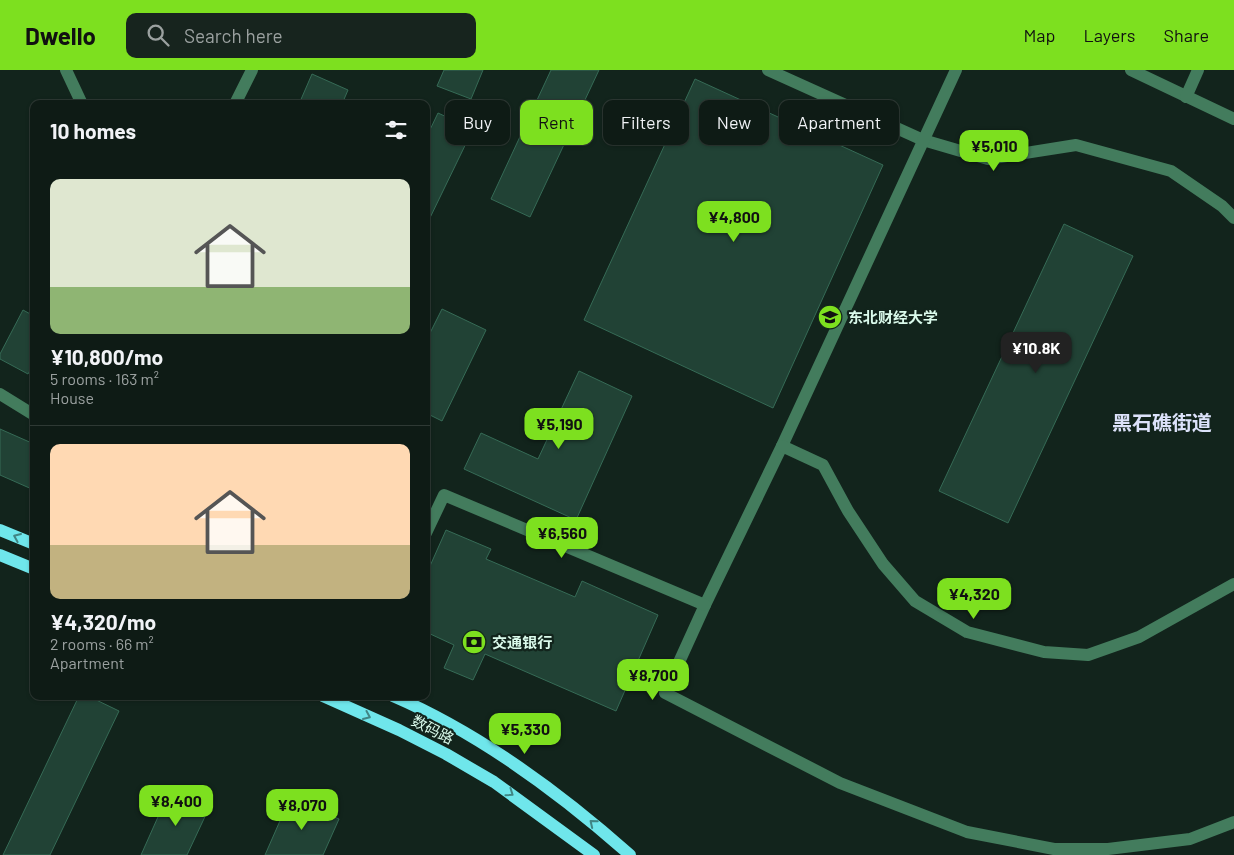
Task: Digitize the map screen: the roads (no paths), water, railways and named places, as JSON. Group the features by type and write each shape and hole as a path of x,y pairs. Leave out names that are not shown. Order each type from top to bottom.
{"main road":[{"path":"0,530 30,542"},
{"path":"0,555 30,567"},
{"name":"数码路","path":"332,700 399,730 446,754 494,782 594,855"},
{"name":"数码路","path":"401,700 458,730 508,760 555,792 630,855"}],"street":[{"path":"66,70 80,100"},
{"path":"237,100 252,70"},
{"path":"768,70 923,140 988,159 1076,145 1171,172 1222,206 1234,218"},
{"path":"956,70 665,693 840,783 967,832 1054,849 1108,849 1190,839 1234,822"},
{"path":"1131,70 1234,119"},
{"path":"1186,96 1198,70"},
{"path":"0,394 30,413"},
{"path":"782,446 823,465 848,511 883,564 915,601 967,632 1044,652 1088,655 1139,637 1234,584"},
{"path":"430,525 444,495 705,605"}],"place":[{"name":"东北财经大学","path":"830,317"},
{"name":"交通银行","path":"474,642"}],"district":[{"name":"黑石礁街道","path":"1162,422"}]}
